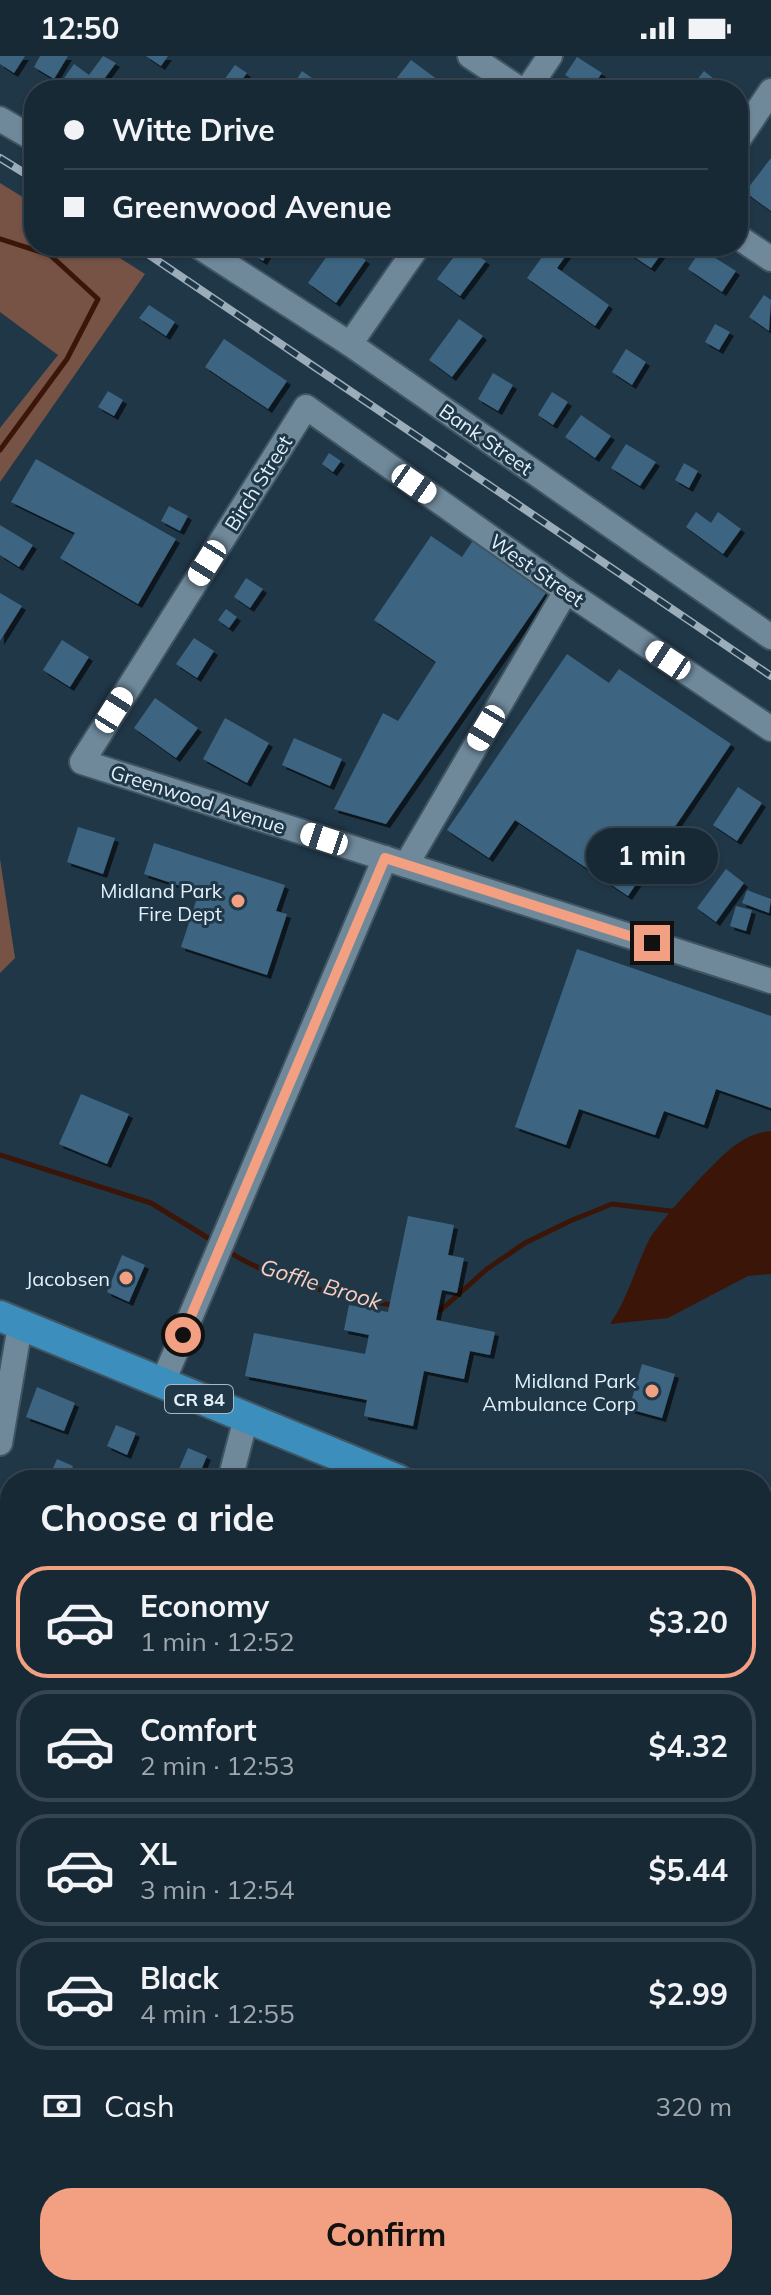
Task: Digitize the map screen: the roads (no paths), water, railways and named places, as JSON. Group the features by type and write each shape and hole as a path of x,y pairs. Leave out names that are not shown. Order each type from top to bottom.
{"main road":[{"name":"CR 84","path":"10,1321 373,1470"}],"street":[{"path":"470,56 506,80"},
{"path":"534,80 550,56"},
{"path":"748,125 771,91"},
{"path":"0,119 24,133"},
{"path":"748,244 771,259"},
{"name":"Bank Street","path":"214,256 350,344 771,637"},
{"path":"350,344 411,256"},
{"name":"West Street","path":"306,407 566,591 771,729"},
{"name":"Birch Street","path":"82,762 306,407"},
{"path":"162,1384 395,862 566,591"},
{"name":"Greenwood Avenue","path":"82,762 771,981"},
{"path":"0,1443 10,1321"},
{"path":"233,1470 246,1418"}],"waterway":[{"name":"Goffle Brook","path":"0,239 24,247"},
{"name":"Goffle Brook","path":"0,450 67,359 98,299 51,256"},
{"name":"Goffle Brook","path":"0,1155 151,1203 213,1241"},
{"name":"Goffle Brook","path":"434,1310 441,1310 487,1269 525,1243 612,1204 679,1212"},
{"path":"225,1249 261,1269 306,1286 393,1305"}],"railway":[{"path":"0,158 24,173"},
{"path":"151,256 771,676"}],"place":[{"name":"Midland Park Fire Dept","path":"238,901"},
{"name":"Jacobsen","path":"126,1278"},
{"name":"Midland Park Ambulance Corp","path":"652,1391"}]}
